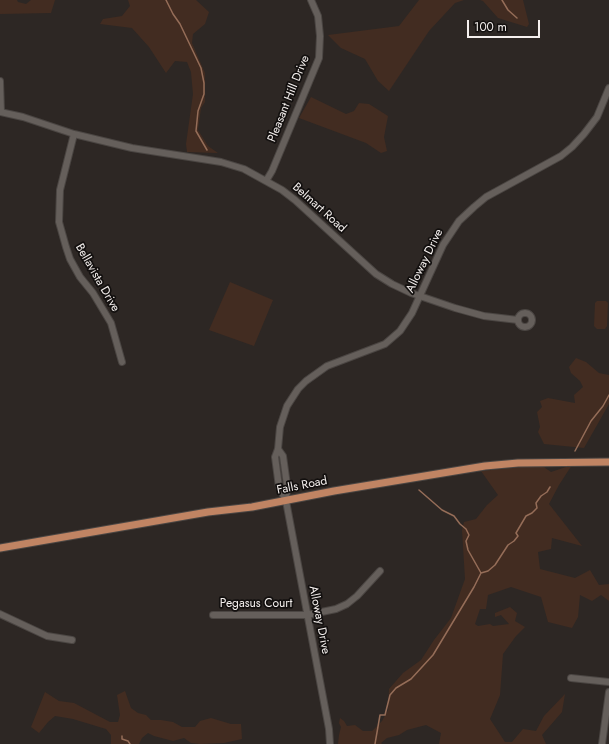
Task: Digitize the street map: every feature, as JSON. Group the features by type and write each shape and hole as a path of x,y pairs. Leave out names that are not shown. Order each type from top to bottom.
{"main road":[{"name":"Falls Road","path":"0,548 208,512 252,507 342,489 485,466 518,463 609,462"}],"street":[{"name":"Pleasant Hill Drive","path":"266,181 272,172 319,58 320,36 318,16 311,0"},
{"path":"0,81 0,112"},
{"name":"Alloway Drive","path":"330,744 286,500 279,487 278,481 275,457 278,449 280,427 287,406 298,389 306,381 327,366 385,344 400,331 420,297 444,245 460,221 486,197 561,156 572,147 597,117 609,88"},
{"name":"Belmart Road","path":"0,112 23,117 74,134 132,148 220,162 244,169 282,190 295,200 376,274 392,284 420,297 484,316 518,320"},
{"name":"Bellavista Drive","path":"74,134 60,190 59,222 70,260 111,323 122,362"},
{"name":"Pegasus Court","path":"213,615 307,615 336,609 347,604 357,596 380,571"},
{"path":"0,614 47,636 72,640"},
{"path":"571,678 609,682"},
{"path":"602,744 609,692"}],"shaded area":[{"path":"0,0 17,0 18,2 26,4 31,0 55,0 51,13 0,14"},
{"path":"128,0 196,0 209,12 205,24 193,34 192,43 205,73 205,102 201,108 198,130 208,146 218,153 187,152 186,144 193,94 191,72 187,62 175,61 166,73 149,47 132,28 100,24 103,19 122,16 130,6"},
{"path":"419,0 464,0 455,3 429,31 389,91 378,81 365,59 341,48 328,35 399,26"},
{"path":"480,0 523,0 529,24 527,27 498,18 483,1"},
{"path":"311,97 346,114 354,111 359,103 369,104 388,116 384,137 387,151 381,153 366,143 299,118"},
{"path":"230,282 273,300 254,346 209,330"},
{"path":"597,301 606,301 608,303 607,326 605,329 597,329 594,326 595,303"},
{"path":"576,358 586,362 599,373 609,375 609,404 584,448 544,444 538,432 540,427 537,412 542,407 540,401 548,398 575,403 574,395 583,387 580,381 571,373 569,367"},
{"path":"541,465 551,472 572,465 549,504 582,546 552,538 551,549 538,552 540,569 575,578 590,570 599,585 609,584 609,601 601,595 592,601 580,595 578,617 572,628 548,622 541,597 511,587 488,595 486,609 480,609 475,624 478,626 490,624 493,626 509,624 501,615 495,617 495,613 510,607 517,613 515,621 525,627 516,636 503,654 500,695 490,719 505,742 512,742 523,729 536,731 544,716 565,694 562,712 542,735 546,744 439,744 441,733 426,725 407,730 399,735 387,738 381,743 382,744 338,744 341,727 339,723 340,718 347,726 355,725 363,731 372,731 382,721 388,710 389,689 403,673 421,660 451,618 465,579 462,530 464,522 476,519 487,505 498,495 481,471"},
{"path":"125,691 131,708 138,713 146,715 151,720 173,722 182,727 195,727 200,721 211,718 231,724 241,724 242,739 224,743 200,744 191,743 184,738 173,741 148,733 142,738 139,744 111,744 111,735 106,729 73,719 55,716 39,733 31,727 45,692 59,701 74,703 110,722 118,722 120,715 117,695"}],"waterway":[{"path":"166,0 180,24 201,68 204,83 204,94 198,111 196,131 207,150"},
{"path":"502,0 508,10 517,18"},
{"path":"575,451 591,421 603,406 609,395"},
{"path":"481,573 488,571 495,565 508,545 518,536 516,533 526,516 537,508 536,503 550,487"},
{"path":"375,744 380,715 385,715 390,695 396,688 411,679 433,655 481,573 468,550 466,541 469,535 466,529 454,516 442,510 419,490"},
{"path":"122,736 122,739 128,741 130,744"}]}
